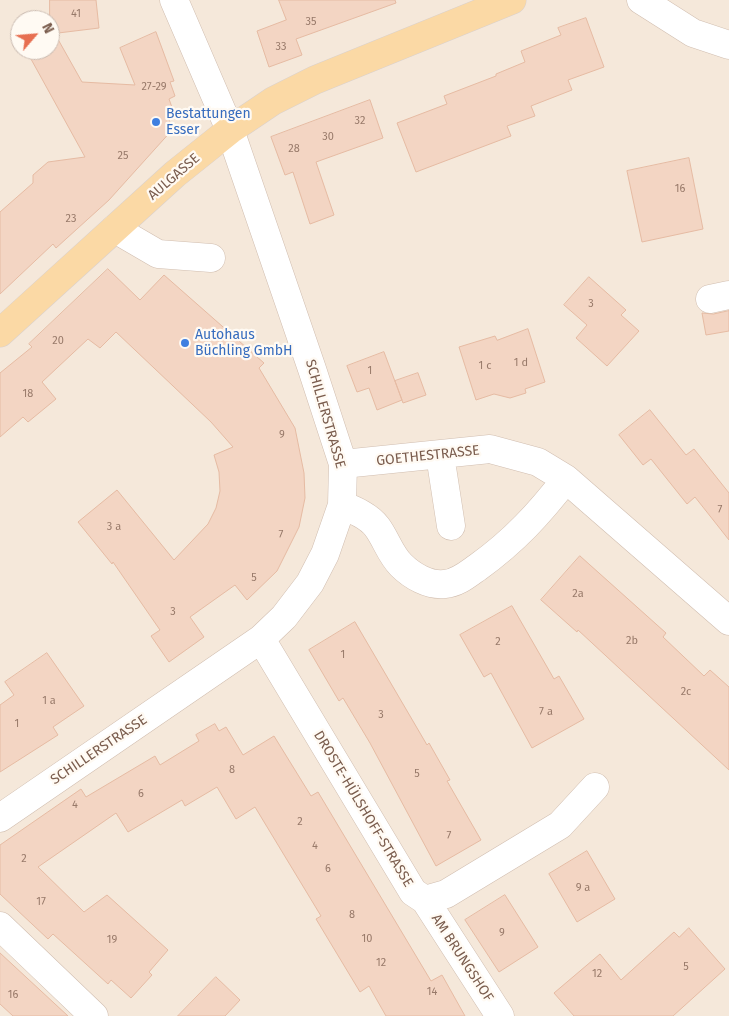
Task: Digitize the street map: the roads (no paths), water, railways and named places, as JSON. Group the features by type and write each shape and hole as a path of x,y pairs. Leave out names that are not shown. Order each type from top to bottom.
{"main road":[{"name":"AULGASSE","path":"0,333 175,174 230,130 273,101 315,80 512,0"}],"street":[{"name":"SCHILLERSTRASSE","path":"0,818 261,639 284,617 310,584 325,554 342,505 343,464 312,368 230,130 174,0"},
{"path":"641,0 693,33 729,45"},
{"path":"115,229 158,254 212,258"},
{"name":"GOETHESTRASSE","path":"343,464 490,449 538,462 566,479 729,621"},
{"path":"440,455 451,526"},
{"path":"342,505 360,514 377,526 389,550 401,566 424,582 444,584 458,581 508,545 543,510 566,479"},
{"name":"DROSTE-HÜLSHOFF-STRASSE","path":"261,639 413,892 425,900 446,894 560,825 595,786"},
{"name":"AM BRUNGSHOF","path":"425,900 500,1016"},
{"path":"0,926 94,1016"}],"place":[{"name":"Bestattungen Esser","path":"156,122"},
{"name":"Autohaus Büchling GmbH","path":"185,343"}]}
